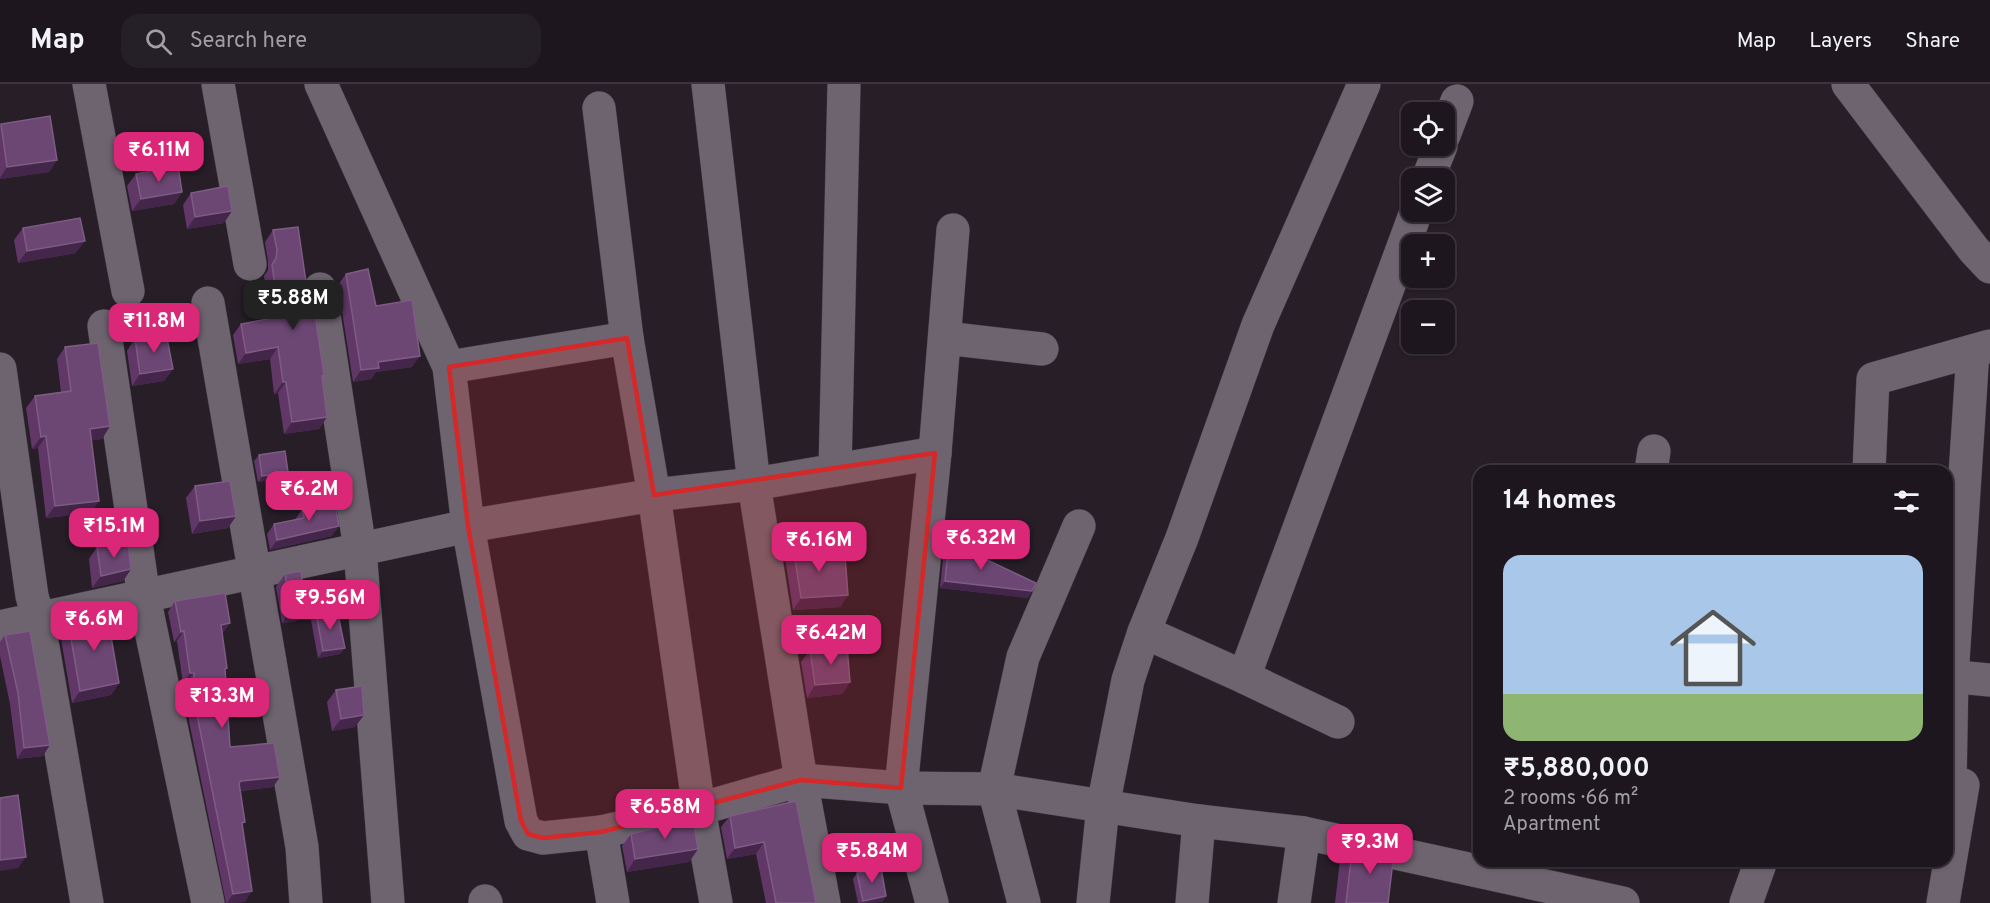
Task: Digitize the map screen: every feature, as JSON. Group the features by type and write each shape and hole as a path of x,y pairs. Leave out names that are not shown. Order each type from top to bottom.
{"street":[{"path":"89,84 128,291"},
{"path":"218,84 250,264"},
{"path":"321,84 449,368 468,526 520,821 528,834 543,838 601,832 801,780 901,788 994,789 1199,821 1304,833 1539,894 1623,903"},
{"path":"708,84 754,484 801,780 824,903"},
{"path":"835,470 844,84"},
{"path":"1093,903 1102,806 1128,680 1182,538 1258,325 1364,84"},
{"path":"1848,84 1974,250 1990,267"},
{"path":"1455,106 1457,101"},
{"path":"599,108 627,338 654,495 699,808 716,903"},
{"path":"1244,677 1412,222"},
{"path":"932,903 901,788 936,453 953,231"},
{"path":"320,290 360,549 388,903"},
{"path":"208,303 302,847 306,903"},
{"path":"104,326 144,597 208,903"},
{"path":"449,368 627,338"},
{"path":"945,338 1042,349"},
{"path":"1869,465 1873,379 1982,349 1953,646"},
{"path":"0,369 32,596 38,618 87,903"},
{"path":"0,627 468,526 654,495 754,484 936,453"},
{"path":"1024,903 994,789 1023,657 1079,526"},
{"path":"1144,633 1338,722"},
{"path":"1953,677 1990,680"},
{"path":"1953,702 1963,785 1953,844"},
{"path":"1192,903 1199,821"},
{"path":"601,832 613,903"},
{"path":"1294,903 1304,833"},
{"path":"1746,903 1759,867"},
{"path":"1943,903 1949,867"}],"highlighted area":[{"path":"627,338 654,495 935,453 901,788 801,780 601,832 543,838 528,834 521,821 468,526 449,367"}],"building":[{"path":"50,116 57,160 7,167 1,124"},
{"path":"178,166 182,192 141,199 136,174"},
{"path":"228,186 232,211 195,217 191,193"},
{"path":"80,218 85,241 27,251 23,228"},
{"path":"298,227 306,282 310,281 324,375 322,376 327,417 292,422 278,347 246,353 241,324 273,318 272,306 278,305 272,265 277,250 273,230"},
{"path":"368,269 376,306 412,300 420,356 378,362 379,368 361,370 346,274"},
{"path":"166,333 173,369 140,374 135,338"},
{"path":"98,343 110,426 90,429 99,501 55,506 46,436 41,437 35,396 71,391 65,347"},
{"path":"285,451 288,472 262,476 259,455"},
{"path":"230,481 236,516 200,521 195,486"},
{"path":"335,503 339,526 277,540 274,524 304,518 302,509"},
{"path":"809,538 810,559 845,556 848,595 801,598 792,540"},
{"path":"949,542 1036,583 1032,591 945,581"},
{"path":"128,543 131,569 101,576 97,547"},
{"path":"301,571 305,609 291,610 285,574"},
{"path":"225,593 230,623 221,625 227,668 225,669 230,747 274,743 280,777 239,783 245,822 242,823 252,891 233,894 196,710 194,673 190,673 184,631 181,632 175,601"},
{"path":"337,610 345,648 323,651 316,613"},
{"path":"107,613 119,683 80,691 68,621"},
{"path":"30,631 50,745 24,748 18,693 5,635"},
{"path":"847,646 850,682 815,685 810,650"},
{"path":"362,686 364,715 341,719 336,690"},
{"path":"18,795 26,857 0,860 0,798"},
{"path":"796,801 816,903 776,903 764,842 735,848 730,816"},
{"path":"693,819 698,849 635,859 631,834"},
{"path":"1353,843 1394,852 1388,903 1346,903"},
{"path":"881,868 886,896 863,901 857,873"}]}
